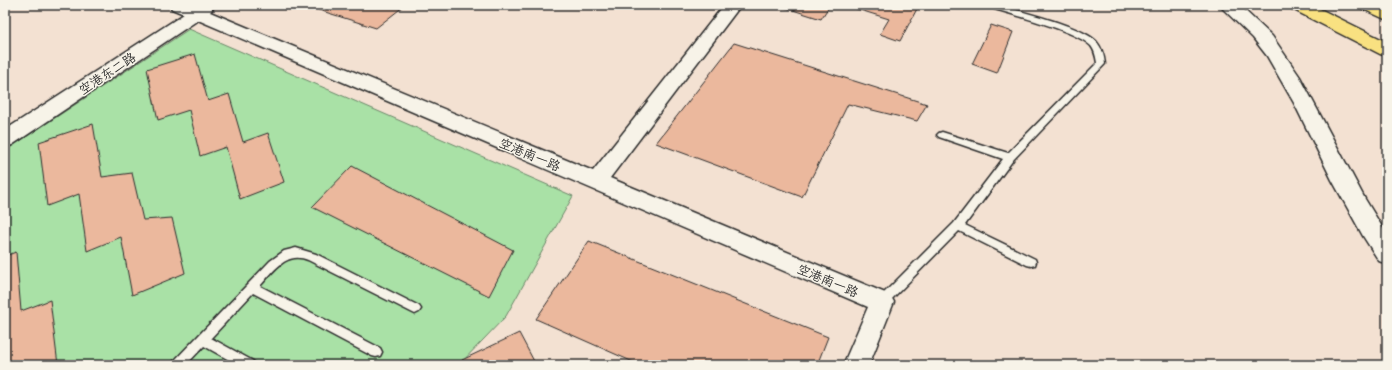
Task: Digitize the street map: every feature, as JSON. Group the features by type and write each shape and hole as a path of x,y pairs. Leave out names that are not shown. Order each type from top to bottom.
{"highway":[{"path":"1298,5 1387,50"},
{"path":"1369,5 1387,14"}],"main road":[{"path":"1228,5 1248,22 1274,52 1328,147 1369,228 1387,254"}],"street":[{"name":"空港南一路","path":"178,5 203,9 596,182 882,302"},
{"path":"596,182 733,5"},
{"name":"空港东二路","path":"5,140 203,9"},
{"path":"856,365 882,302"}],"lane":[{"path":"882,302 958,226 1010,157 1101,64 1101,53 1096,46 1077,33 992,5"},
{"path":"942,135 1010,157"},
{"path":"958,226 1031,262"},
{"path":"178,365 285,255 295,252 303,253 415,309"},
{"path":"252,288 376,352"},
{"path":"203,339 249,365"}],"shaded area":[{"path":"5,5 1387,5 1387,365 5,365"}],"green space":[{"path":"189,29 573,196 506,316 459,365 5,365 5,151"}],"building":[{"path":"303,5 401,5 404,6 376,28"},
{"path":"777,5 830,5 821,19"},
{"path":"844,5 919,5 900,41 880,34 889,19"},
{"path":"991,25 1013,32 997,73 972,64"},
{"path":"734,43 927,104 917,121 848,104 802,197 656,143"},
{"path":"195,54 208,101 229,94 243,142 268,133 284,182 240,199 226,147 200,156 189,110 158,120 147,69"},
{"path":"93,124 102,177 132,173 143,220 172,218 185,273 132,295 121,237 87,251 79,194 47,206 39,142"},
{"path":"352,166 513,250 489,296 312,207"},
{"path":"589,241 828,337 817,365 640,365 536,319"},
{"path":"16,252 21,311 50,300 58,365 5,365 5,256"},
{"path":"519,333 536,365 464,365 462,360"}]}
